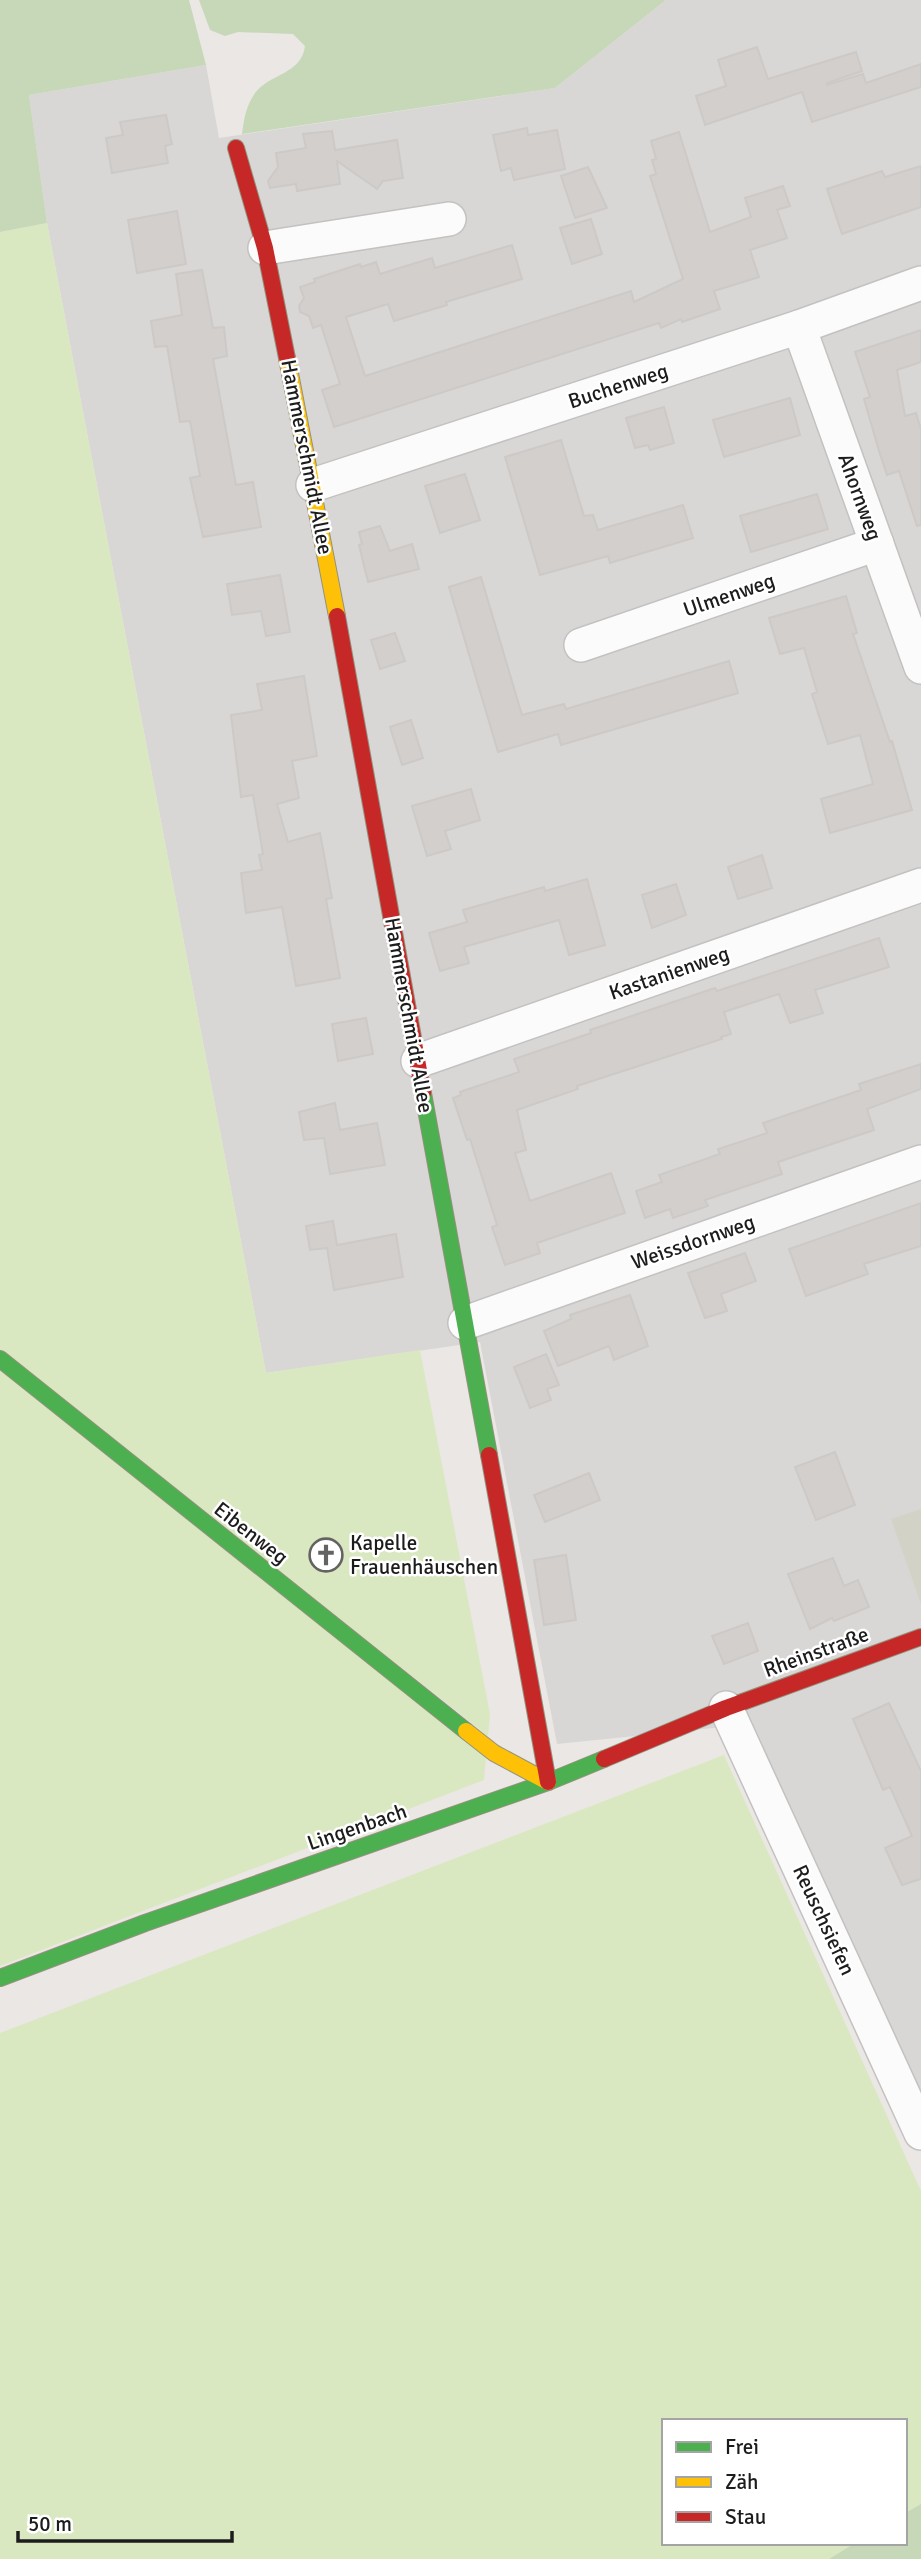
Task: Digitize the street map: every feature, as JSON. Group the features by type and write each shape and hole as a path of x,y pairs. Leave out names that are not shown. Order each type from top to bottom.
{"street":[{"name":"Hammerschmidt Allee","path":"236,148 265,248 313,485 548,1782"},
{"path":"265,248 449,219"},
{"name":"Buchenweg","path":"313,485 799,327 921,283"},
{"name":"Ahornweg","path":"799,327 877,544 916,633 921,667"},
{"name":"Ulmenweg","path":"581,645 877,544"},
{"name":"Kastanienweg","path":"418,1060 921,885"},
{"name":"Weissdornweg","path":"465,1323 921,1162"},
{"name":"Eibenweg","path":"0,1359 494,1753 548,1782"},
{"name":"Rheinstraße","path":"726,1708 921,1637"},
{"name":"Lingenbach","path":"0,1978 145,1923 548,1782 726,1708"},
{"name":"Reuschsiefen","path":"726,1708 921,2133"}],"shaded area":[{"path":"666,0 921,0 921,2101 752,1724 557,1744 480,1342 266,1373 47,223 29,95 206,65 219,138 555,88"},
{"path":"921,1509 921,1604 891,1519"}],"green space":[{"path":"0,0 189,0 206,65 29,95 47,223 0,232"},
{"path":"199,0 666,0 555,88 242,134 247,108 255,93 292,68 303,55 305,46 293,34 238,32 225,36 210,30"},
{"path":"47,223 266,1373 420,1350 490,1714 488,1736 0,1350 0,232"},
{"path":"0,1369 486,1756 484,1780 0,1966"},
{"path":"724,1755 921,2191 921,2504 907,2512 907,2419 662,2419 662,2545 852,2545 829,2559 0,2559 0,2033"},
{"path":"921,2504 921,2559 829,2559 852,2545 907,2545 907,2512"}],"building":[{"path":"757,47 768,79 856,52 862,71 827,85 863,74 866,83 921,64 921,87 812,122 802,92 705,125 696,96 726,86 718,60"},
{"path":"166,115 172,144 165,146 168,163 112,173 106,138 123,135 120,122"},
{"path":"527,128 528,135 557,130 565,169 514,180 511,168 501,171 493,135"},
{"path":"332,131 335,150 397,140 403,178 383,181 377,189 337,161 340,184 297,191 296,184 270,188 268,181 278,167 276,153 306,148 303,134"},
{"path":"679,132 710,232 751,217 745,198 783,186 790,206 777,210 787,238 750,250 759,277 714,291 720,309 682,322 681,319 661,328 659,323 334,427 322,390 340,384 321,325 313,328 309,316 300,312 299,306 304,298 300,287 315,282 314,279 360,264 361,267 376,262 380,274 432,258 435,268 512,245 522,279 394,321 388,304 346,317 365,376 631,291 634,302 683,279 650,176 656,174 652,160 656,159 651,141"},
{"path":"921,166 921,207 842,234 827,189 882,171 885,177"},
{"path":"588,167 607,208 575,218 561,176"},
{"path":"177,211 186,264 137,273 128,220"},
{"path":"591,219 602,254 572,264 560,228"},
{"path":"202,270 213,328 224,327 227,356 213,359 236,485 253,482 261,527 203,537 190,478 200,476 190,421 180,422 167,346 155,347 151,321 182,315 176,274"},
{"path":"921,330 921,362 897,370 905,416 916,413 921,429 921,525 917,526 899,471 887,475 864,399 870,397 855,352"},
{"path":"790,398 800,435 724,457 713,420"},
{"path":"664,407 674,443 650,450 648,445 635,448 626,418"},
{"path":"561,440 584,516 593,515 598,530 683,505 693,538 610,563 608,556 540,575 505,457"},
{"path":"465,474 480,520 440,533 425,486"},
{"path":"817,494 828,529 751,552 740,516"},
{"path":"380,526 390,551 412,544 419,569 368,582 359,545 362,544 359,532"},
{"path":"280,575 290,632 266,636 261,611 232,615 227,584"},
{"path":"481,577 522,715 564,704 566,709 729,661 738,693 561,745 558,734 498,752 449,587"},
{"path":"846,596 857,633 853,634 890,742 892,741 912,810 830,833 821,799 873,784 860,735 828,744 812,694 817,692 804,648 780,654 769,618"},
{"path":"395,633 405,661 380,669 371,640"},
{"path":"304,676 317,756 292,761 299,798 277,804 288,842 320,833 332,898 326,899 340,978 296,986 282,907 246,913 241,873 262,870 259,855 263,854 253,795 241,797 231,715 262,710 257,684"},
{"path":"411,720 423,758 402,765 390,727"},
{"path":"471,789 480,820 445,831 451,849 427,856 412,806"},
{"path":"762,855 772,888 738,899 728,867"},
{"path":"587,879 605,945 569,955 559,920 464,947 469,963 440,971 429,933 467,922 463,910 544,887 545,891"},
{"path":"676,884 686,915 652,928 642,895"},
{"path":"879,938 889,967 815,990 823,1013 790,1023 779,994 724,1012 731,1034 721,1037 722,1039 577,1086 578,1089 517,1110 526,1150 515,1153 530,1201 611,1173 625,1213 537,1243 540,1253 505,1265 492,1227 497,1225 470,1139 467,1140 453,1098 461,1095 460,1092 519,1072 514,1059 591,1033 590,1030 715,988 717,991"},
{"path":"366,1018 373,1054 338,1061 332,1024"},
{"path":"921,1064 921,1089 867,1109 874,1130 778,1162 782,1174 705,1200 708,1206 673,1218 670,1209 645,1218 636,1191 662,1182 659,1175 720,1154 718,1149 767,1133 763,1123 861,1090 859,1084"},
{"path":"335,1103 340,1130 377,1123 385,1165 330,1174 324,1138 304,1140 299,1112"},
{"path":"921,1203 921,1246 864,1264 868,1274 806,1296 789,1249"},
{"path":"333,1221 337,1245 396,1234 403,1277 334,1290 327,1248 310,1250 306,1226"},
{"path":"745,1253 756,1281 721,1294 727,1311 705,1318 688,1273"},
{"path":"630,1295 648,1346 614,1360 609,1346 558,1366 544,1331 571,1319 570,1315"},
{"path":"546,1354 559,1385 547,1389 551,1400 530,1408 514,1367"},
{"path":"835,1452 855,1505 816,1520 795,1467"},
{"path":"589,1473 600,1500 545,1522 534,1495"},
{"path":"566,1555 576,1620 544,1625 534,1560"},
{"path":"833,1558 844,1586 858,1580 869,1607 834,1621 832,1618 810,1629 788,1574"},
{"path":"748,1623 758,1651 724,1664 712,1636"},
{"path":"889,1703 921,1771 921,1879 902,1885 885,1848 912,1836 890,1787 883,1790 853,1719"}],"traffic: fast":[{"path":"423,1093 489,1455"},
{"path":"0,1359 466,1731"},
{"path":"0,1978 145,1923 548,1782 604,1759"}],"traffic: slow":[{"path":"287,358 337,616"},
{"path":"466,1731 494,1753 548,1782"}],"traffic: jam":[{"path":"236,148 265,248 287,358"},
{"path":"337,616 423,1093"},
{"path":"489,1455 548,1782"},
{"path":"604,1759 726,1708 921,1637"}],"place":[{"name":"Kapelle Frauenhäuschen","path":"326,1555"}]}
